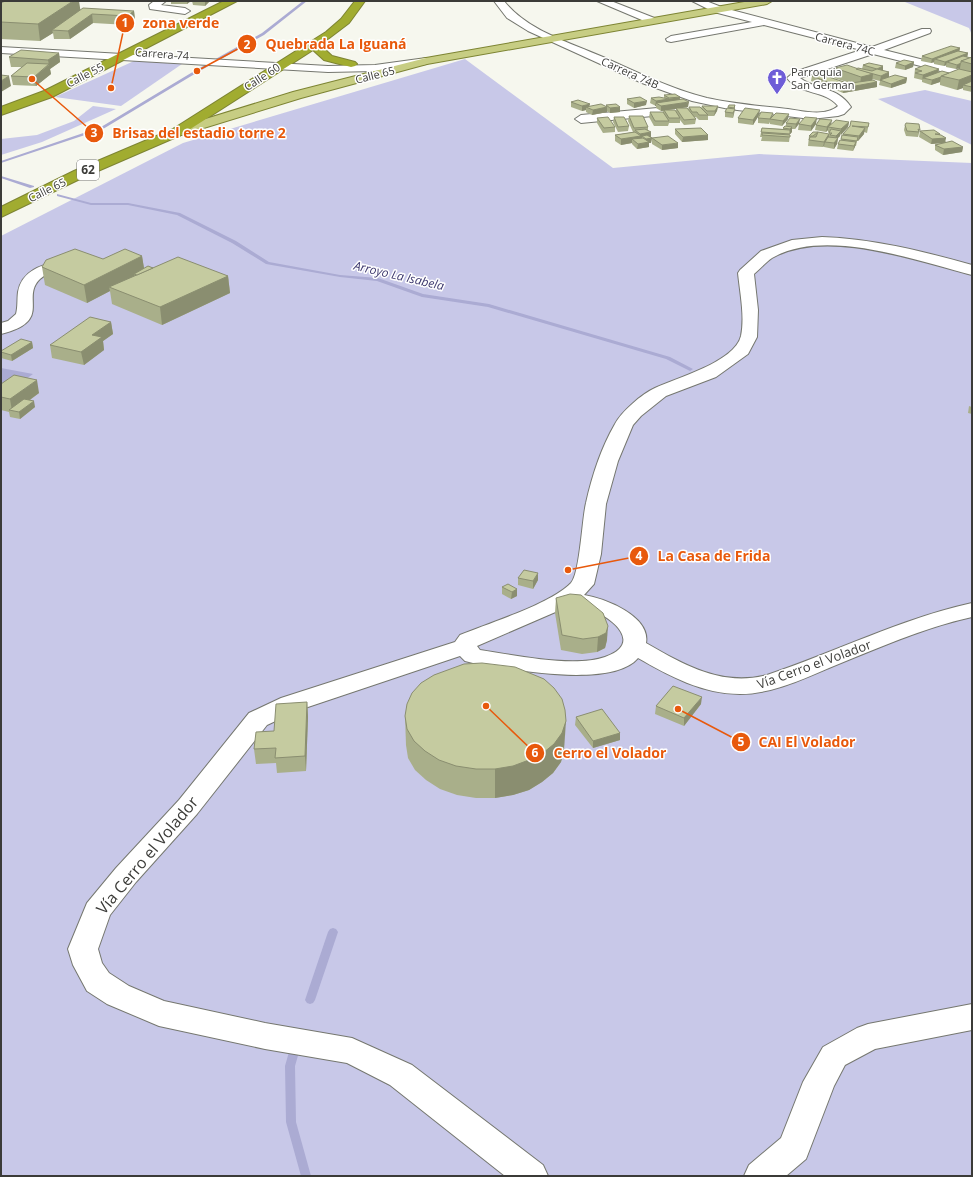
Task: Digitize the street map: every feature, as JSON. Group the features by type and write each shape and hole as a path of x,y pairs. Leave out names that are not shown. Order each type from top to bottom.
{"highway":[{"name":"Calle 55","path":"1,111 48,94 232,1"},
{"name":"Calle 60","path":"177,132 313,44 345,21 360,1"},
{"path":"313,44 328,58 351,64"},
{"name":"Calle 65","path":"3,211 78,174 177,132"}],"main road":[{"name":"Calle 65","path":"177,132 297,95 426,61 767,1"}],"street":[{"path":"161,1 154,5 154,7 185,11"},
{"name":"Carrera 74B","path":"499,1 512,16 532,30 670,91 709,102 800,114 821,115 842,111 845,107 842,101 832,95 798,83 793,78 798,74 870,51"},
{"path":"602,1 653,21"},
{"name":"Carrera 74C","path":"697,1 719,10 765,23 972,76"},
{"path":"670,39 765,23"},
{"path":"870,51 926,31"},
{"name":"Carrera 74","path":"1,44 131,52 183,59"},
{"name":"Carrera 74","path":"1,50 120,58 183,59 362,69 426,61"},
{"name":"Carrera 74","path":"282,64 351,64 426,61"},
{"name":"Carrera 74B","path":"581,119 668,112 709,102"},
{"path":"563,601 583,601 599,605 615,614 634,635 637,642 636,647 627,656 614,663 583,668 473,656 465,648 468,640 563,601 582,584 590,554 596,504 608,460 624,424 634,412 660,392 710,373 742,350 749,337 750,310 746,273 752,265 765,256 782,248 805,242 827,240 897,249 972,270"},
{"path":"1,329 15,325 22,320 25,312 26,296 32,278 38,273 61,265"},
{"name":"Vía Cerro el Volador","path":"636,647 659,660 704,680 726,686 751,686 780,679 936,619 972,610"},
{"name":"Vía Cerro el Volador","path":"465,648 290,704 258,719 188,808 126,875 97,911 83,949 88,965 98,982 118,995 159,1013 266,1036 352,1051 401,1075 531,1176"},
{"path":"761,1176 794,1148 819,1082 834,1056 868,1037 972,1017"}],"shaded area":[{"path":"972,1 972,35 969,28 905,2"},
{"path":"465,59 613,168 759,154 972,163 972,1176 1,1176 1,236 183,143"},
{"path":"134,61 182,64 121,106 55,97"},
{"path":"925,90 972,101 972,145 878,99"},
{"path":"93,106 116,109 42,142 1,155 1,139 37,135 74,121"},
{"path":"1,368 33,374 1,397"}],"building":[{"path":"5,1 73,1 38,24 1,22 1,3"},
{"path":"83,8 134,11 127,16 92,14 68,31 52,30"},
{"path":"951,46 960,48 932,59 922,56"},
{"path":"21,50 59,53 48,60 9,57"},
{"path":"958,51 968,53 945,62 935,59"},
{"path":"963,56 971,58 961,61 961,63 957,65 947,62"},
{"path":"972,57 972,64 961,61"},
{"path":"904,60 914,62 905,66 896,63"},
{"path":"27,63 49,64 34,77 11,76"},
{"path":"869,63 883,66 877,69 863,65"},
{"path":"847,65 873,74 861,77 835,68"},
{"path":"925,65 939,69 923,75 915,73 922,71 915,69"},
{"path":"858,68 872,71 877,69 889,72 881,76 856,69"},
{"path":"959,69 972,72 972,75 959,80 941,76"},
{"path":"942,71 949,73 932,80 923,78"},
{"path":"820,74 844,82 836,85 812,76"},
{"path":"1,75 9,76 1,81"},
{"path":"895,75 907,78 891,84 880,80"},
{"path":"873,80 877,82 844,88 837,85"},
{"path":"972,81 972,87 963,85"},
{"path":"675,94 680,97 669,98 664,95"},
{"path":"640,97 647,101 634,103 627,99"},
{"path":"659,97 669,99 656,101 651,98"},
{"path":"683,99 689,102 661,106 656,103"},
{"path":"578,100 590,104 582,106 571,102"},
{"path":"601,104 607,107 593,110 586,107"},
{"path":"616,104 620,107 610,108 606,105"},
{"path":"729,105 735,105 734,108 728,107"},
{"path":"702,106 718,106 715,111 707,111"},
{"path":"689,107 700,107 708,115 699,115 697,112 692,112"},
{"path":"676,108 687,108 696,119 684,120"},
{"path":"727,108 735,109 733,113 725,112"},
{"path":"745,108 760,110 753,120 738,118"},
{"path":"664,110 675,110 680,118 669,118"},
{"path":"650,112 663,112 669,121 655,121"},
{"path":"761,112 773,113 770,119 758,118"},
{"path":"776,113 789,114 783,121 770,119"},
{"path":"629,116 643,116 648,127 634,128"},
{"path":"608,117 615,127 604,128 597,118"},
{"path":"614,117 624,117 629,126 618,127"},
{"path":"805,117 817,118 811,126 799,124"},
{"path":"790,118 800,119 796,124 786,123"},
{"path":"820,119 832,120 827,127 816,125"},
{"path":"836,120 849,122 841,129 828,127"},
{"path":"851,121 869,123 868,127 852,126 865,128 859,136 843,134 850,126"},
{"path":"906,123 919,124 919,132 907,131 905,125"},
{"path":"785,126 792,127 790,129 783,128"},
{"path":"701,128 708,135 683,137 675,129"},
{"path":"762,128 790,130 790,134 761,132"},
{"path":"645,129 651,132 640,134 635,130"},
{"path":"831,129 841,131 836,136 830,135 832,133 829,133"},
{"path":"934,130 940,134 935,134 946,138 932,139 920,131"},
{"path":"635,132 641,136 621,139 615,135"},
{"path":"813,132 818,132 813,136 809,136"},
{"path":"818,132 829,134 824,142 809,140 810,137 816,137"},
{"path":"762,133 790,135 790,137 762,135"},
{"path":"647,135 652,138 646,139 642,136"},
{"path":"842,135 858,137 857,141 841,139"},
{"path":"668,136 678,143 662,145 652,138"},
{"path":"828,137 838,138 834,143 825,142"},
{"path":"643,138 649,142 638,144 632,139"},
{"path":"840,140 856,142 854,146 838,144"},
{"path":"952,141 963,147 944,149 935,145"},
{"path":"75,249 103,259 125,249 142,256 84,285 42,267 46,260"},
{"path":"178,257 228,276 160,307 109,287"},
{"path":"148,266 153,268 137,275 134,274"},
{"path":"90,317 111,322 92,335 102,337 81,352 50,345"},
{"path":"21,339 32,342 11,355 1,352 1,351"},
{"path":"14,375 37,380 10,399 1,397 1,384"},
{"path":"24,399 34,401 19,412 9,410"},
{"path":"524,570 538,573 533,581 518,578"},
{"path":"508,584 517,589 512,592 502,587"},
{"path":"570,594 581,595 603,613 608,626 606,633 598,637 583,639 562,635 556,598"},
{"path":"482,663 515,667 544,679 554,688 562,699 566,721 562,733 554,744 543,753 513,766 495,769 476,769 456,766 439,760 425,751 414,741 407,729 405,716 407,704 412,693 421,683 434,675 464,664"},
{"path":"673,686 702,697 684,718 656,706"},
{"path":"307,702 305,756 275,758 276,748 254,749 256,732 274,731 276,704"},
{"path":"602,709 620,733 593,741 576,717"}],"waterway":[{"path":"1,162 102,128 197,71 263,34 305,1"},
{"name":"Arroyo La Isabela","path":"1,177 32,187"},
{"name":"Arroyo La Isabela","path":"59,195 91,204 128,204 178,214 234,242 268,263 340,276 378,280 422,295 489,306 668,358 690,369"},
{"path":"310,1000 333,932"},
{"path":"296,1045 290,1066 291,1122 306,1176"}],"place":[{"name":"Quebrada La Iguaná","path":"197,71"},
{"name":"Brisas del estadio torre 2","path":"32,79"},
{"name":"zona verde","path":"111,88"},
{"name":"Parroquia San German","path":"777,95"},
{"name":"La Casa de Frida","path":"568,570"},
{"name":"Cerro el Volador","path":"486,706"},
{"name":"CAI El Volador","path":"678,709"}]}
